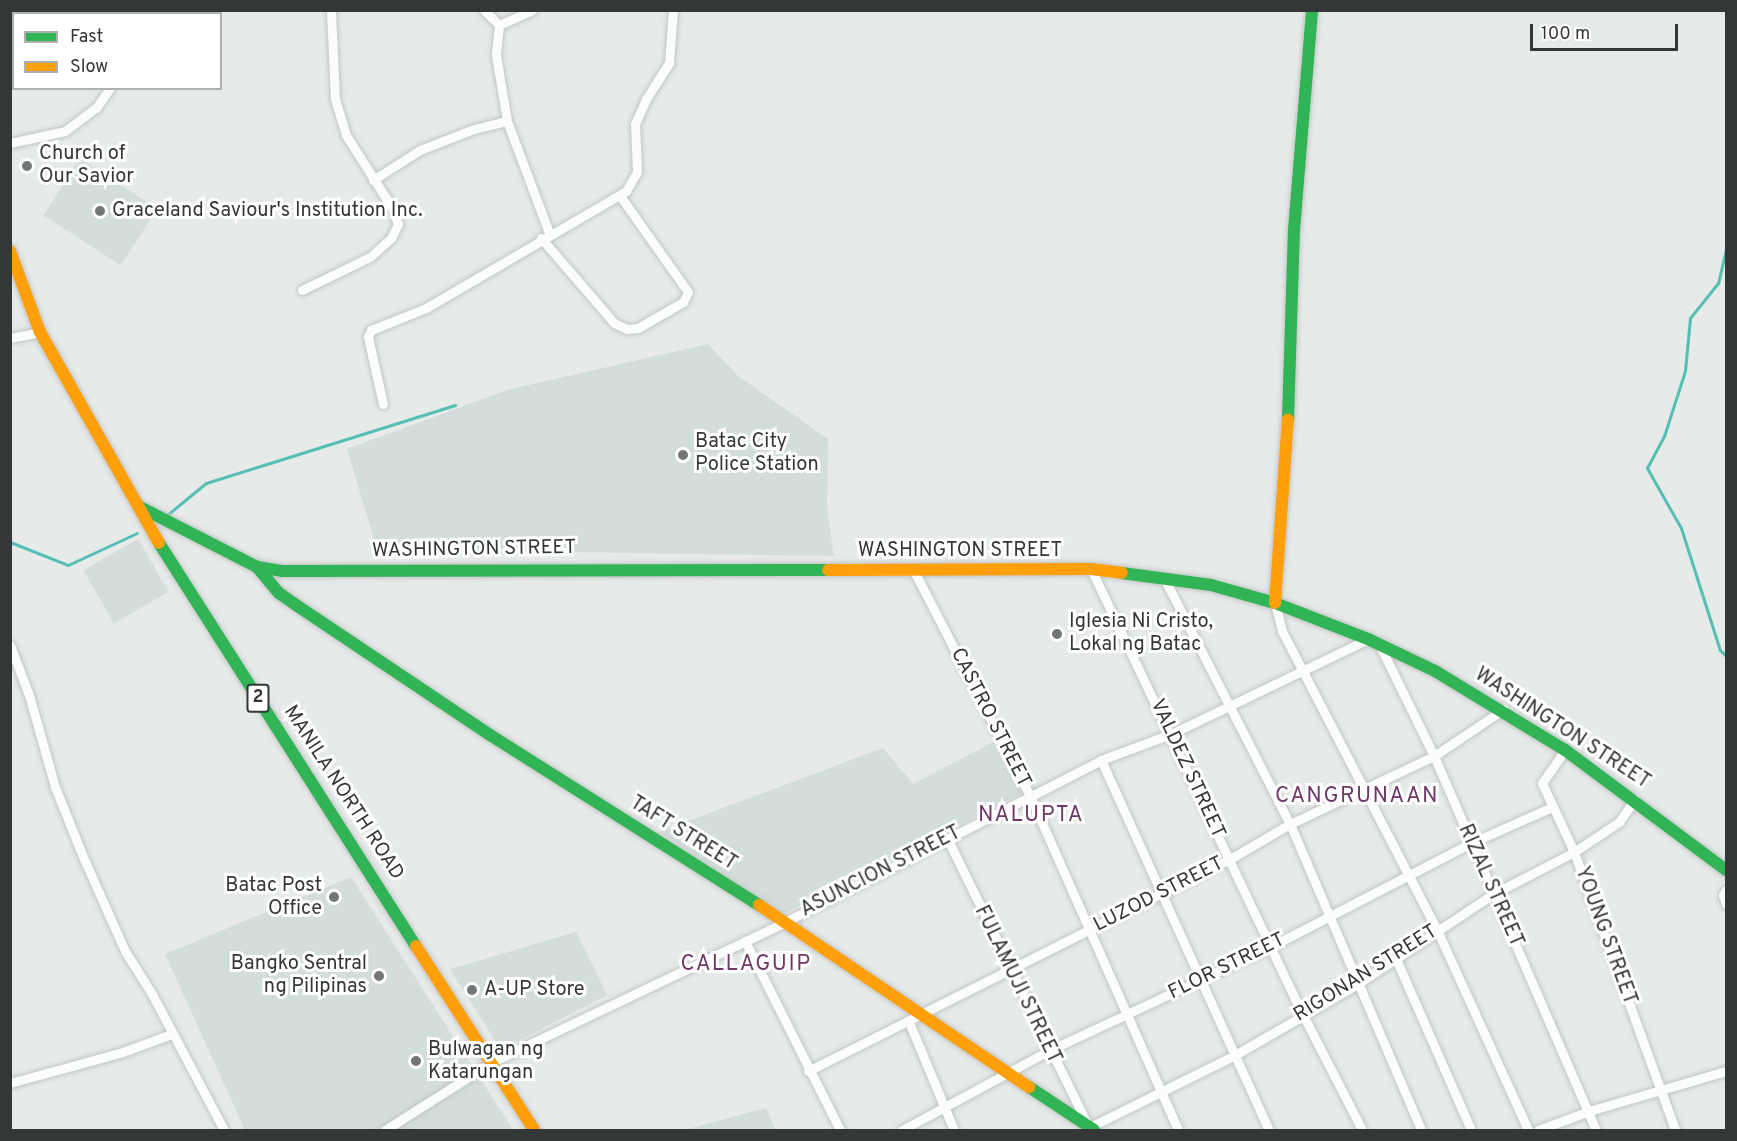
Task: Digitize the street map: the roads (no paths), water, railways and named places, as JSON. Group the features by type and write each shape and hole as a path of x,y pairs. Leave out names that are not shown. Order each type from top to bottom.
{"main road":[{"path":"1275,603 1291,380 1294,230 1312,10"},
{"name":"MANILA NORTH ROAD","path":"10,251 40,332 132,501 534,1131"},
{"name":"WASHINGTON STREET","path":"132,501 157,519 257,567 309,572 585,567 914,571 1091,569 1211,585 1275,603 1373,642 1504,709 1635,799 1726,870"},
{"name":"TAFT STREET","path":"257,567 287,599 490,735 785,922 922,1016 1010,1072 1089,1130"}],"street":[{"path":"302,290 370,257 396,230 396,215 346,135 335,99 331,10"},
{"path":"484,10 499,25"},
{"path":"499,25 532,10"},
{"path":"383,404 368,337 371,330 447,296 545,235 620,196 637,172 635,124 646,99 669,63 673,10"},
{"path":"499,25 496,56 507,122 545,235 614,323 627,329 638,328 683,302 688,292 620,196"},
{"path":"10,143 65,130 96,108 109,90"},
{"path":"373,180 420,150 474,129 507,122"},
{"path":"10,338 40,332"},
{"name":"VALDEZ STREET","path":"1091,569 1303,1015 1362,1131"},
{"name":"CASTRO STREET","path":"914,571 1030,798 1178,1131"},
{"path":"1164,578 1290,824 1421,1131"},
{"path":"1275,603 1282,631 1365,787 1437,930 1528,1131"},
{"name":"ASUNCION STREET","path":"385,1131 492,1062 785,922 1101,760 1171,734 1304,671 1373,642"},
{"name":"RIZAL STREET","path":"1373,642 1434,756 1596,1131"},
{"path":"10,645 29,695 55,787 84,859 125,951 152,994 171,1034 203,1087 224,1131"},
{"name":"LUZOD STREET","path":"808,1071 922,1016 1230,859 1290,824 1434,756 1504,709"},
{"name":"YOUNG STREET","path":"1565,750 1542,783 1574,852 1675,1131"},
{"path":"1101,760 1161,893 1203,978 1269,1131"},
{"name":"RIGONAN STREET","path":"1089,1130 1235,1055 1359,983 1493,894 1574,852 1619,822 1635,799"},
{"name":"FLOR STREET","path":"902,1131 1048,1051 1272,946 1471,843 1552,807"},
{"name":"FULAMUJI STREET","path":"947,838 1009,971 1089,1130"},
{"path":"1726,890 1723,895 1726,904"},
{"path":"745,940 808,1071 840,1131"},
{"path":"1396,959 1471,1131"},
{"path":"909,1022 954,1131"},
{"path":"10,1083 120,1053 171,1034"},
{"path":"1538,1131 1589,1111 1662,1092 1726,1071"}],"waterway":[{"path":"1726,249 1718,283 1690,318 1685,371 1664,436 1647,468 1681,528 1720,650 1726,656"},
{"path":"167,515 206,483 455,405"},
{"path":"10,542 68,565 137,533"}],"place":[{"name":"Church of Our Savior","path":"27,166"},
{"name":"Graceland Saviour's Institution Inc.","path":"100,211"},
{"name":"Batac City Police Station","path":"683,455"},
{"name":"Iglesia Ni Cristo, Lokal ng Batac","path":"1057,634"},
{"name":"Batac Post Office","path":"334,897"},
{"name":"Bangko Sentral ng Pilipinas","path":"379,976"},
{"name":"A-UP Store","path":"472,990"},
{"name":"Bulwagan ng Katarungan","path":"416,1061"}],"district":[{"name":"CANGRUNAAN","path":"1357,797"},
{"name":"NALUPTA","path":"1031,816"},
{"name":"CALLAGUIP","path":"746,965"}]}
